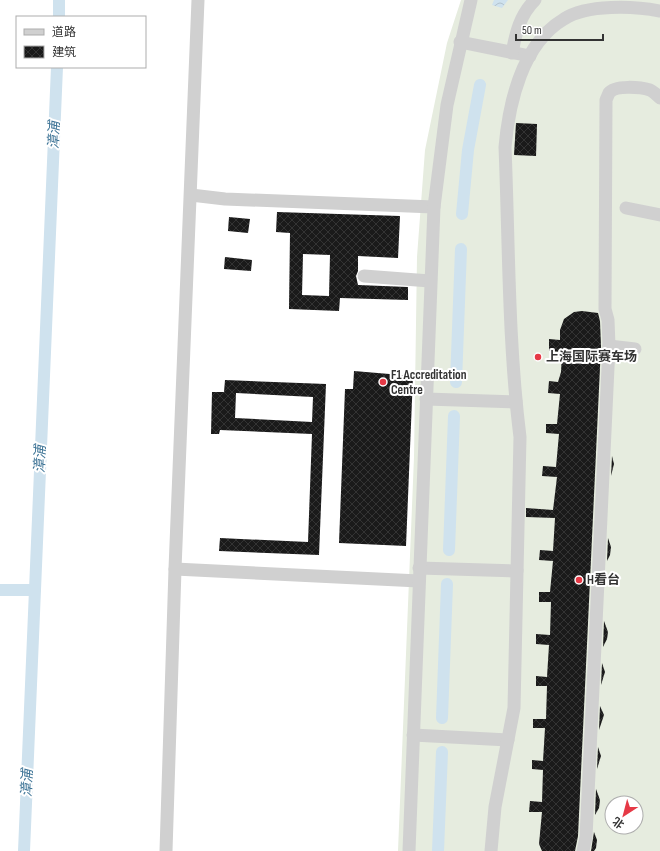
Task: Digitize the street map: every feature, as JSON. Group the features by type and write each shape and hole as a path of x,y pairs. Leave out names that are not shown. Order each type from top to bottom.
{"street":[{"path":"166,851 175,569 198,0"},
{"path":"409,851 434,207 443,127 460,42 471,0"},
{"path":"512,53 521,18 535,0"},
{"path":"491,851 495,807 514,708 520,437 516,402 505,147 512,102 530,56 540,41 564,18 580,12 622,8 660,11"},
{"path":"460,42 530,56"},
{"path":"583,851 586,837 609,346 608,320 605,309 607,96 613,89 645,89 652,91 660,98"},
{"path":"191,196 225,199 434,207"},
{"path":"626,208 660,215"},
{"path":"364,276 430,281"},
{"path":"609,346 635,349"},
{"path":"426,399 516,402"},
{"path":"419,568 517,571"},
{"path":"175,569 419,581"},
{"path":"413,735 508,740"}],"shaded area":[{"name":"上海国际赛车场","path":"461,0 660,0 660,851 398,851 414,457 417,257 425,150 447,43"}],"water":[{"path":"494,0 508,0 502,8 492,5"}],"building":[{"path":"516,123 537,124 536,156 514,155"},
{"path":"277,212 400,216 398,258 358,256 358,271 356,276 358,285 408,287 408,300 340,298 339,311 289,309 290,233 276,232","holes":["303,254 330,255 329,296 302,295"]},
{"path":"229,217 250,219 248,233 228,231"},
{"path":"225,257 252,260 251,271 224,269"},
{"name":"H看台","path":"582,311 598,313 600,321 601,346 578,836 575,851 542,851 539,844 542,812 529,812 530,801 542,802 543,770 532,769 532,760 543,761 545,728 533,728 533,719 546,719 547,686 536,686 536,676 547,677 549,645 536,644 536,634 550,635 551,602 539,602 539,592 550,592 553,561 539,560 540,550 553,551 555,518 526,517 526,508 553,510 557,477 542,476 543,466 556,467 559,434 546,433 546,424 557,424 560,394 548,393 549,381 558,382 561,372 562,352 549,351 549,339 560,340 560,330 564,319 574,312"},
{"path":"354,371 413,376 406,546 339,543 345,389 353,389"},
{"path":"225,380 326,384 319,555 219,551 220,538 308,542 312,434 220,430 219,434 211,434 212,392 224,392","holes":["236,393 313,397 312,422 235,418"]},
{"path":"612,456 614,464 611,476"},
{"path":"608,538 611,547 610,555 607,561"},
{"path":"604,621 608,632 607,639 603,647"},
{"path":"602,663 605,672 601,685"},
{"path":"600,706 604,715 599,730"},
{"path":"598,747 601,756 597,769"},
{"path":"596,789 600,800 599,808 595,815"},
{"path":"594,832 597,840 596,848 594,851 591,851"}],"waterway":[{"name":"漳浦","path":"59,0 59,16"},
{"name":"漳浦","path":"24,851 57,68"},
{"path":"462,214 468,150 480,85"},
{"path":"456,382 461,249"},
{"path":"449,550 454,416"},
{"path":"442,718 447,584"},
{"path":"0,590 35,590"},
{"path":"438,851 442,752"}],"place":[{"name":"上海国际赛车场","path":"538,357"},
{"name":"F1 Accreditation Centre","path":"383,382"},
{"name":"H看台","path":"579,580"}]}
